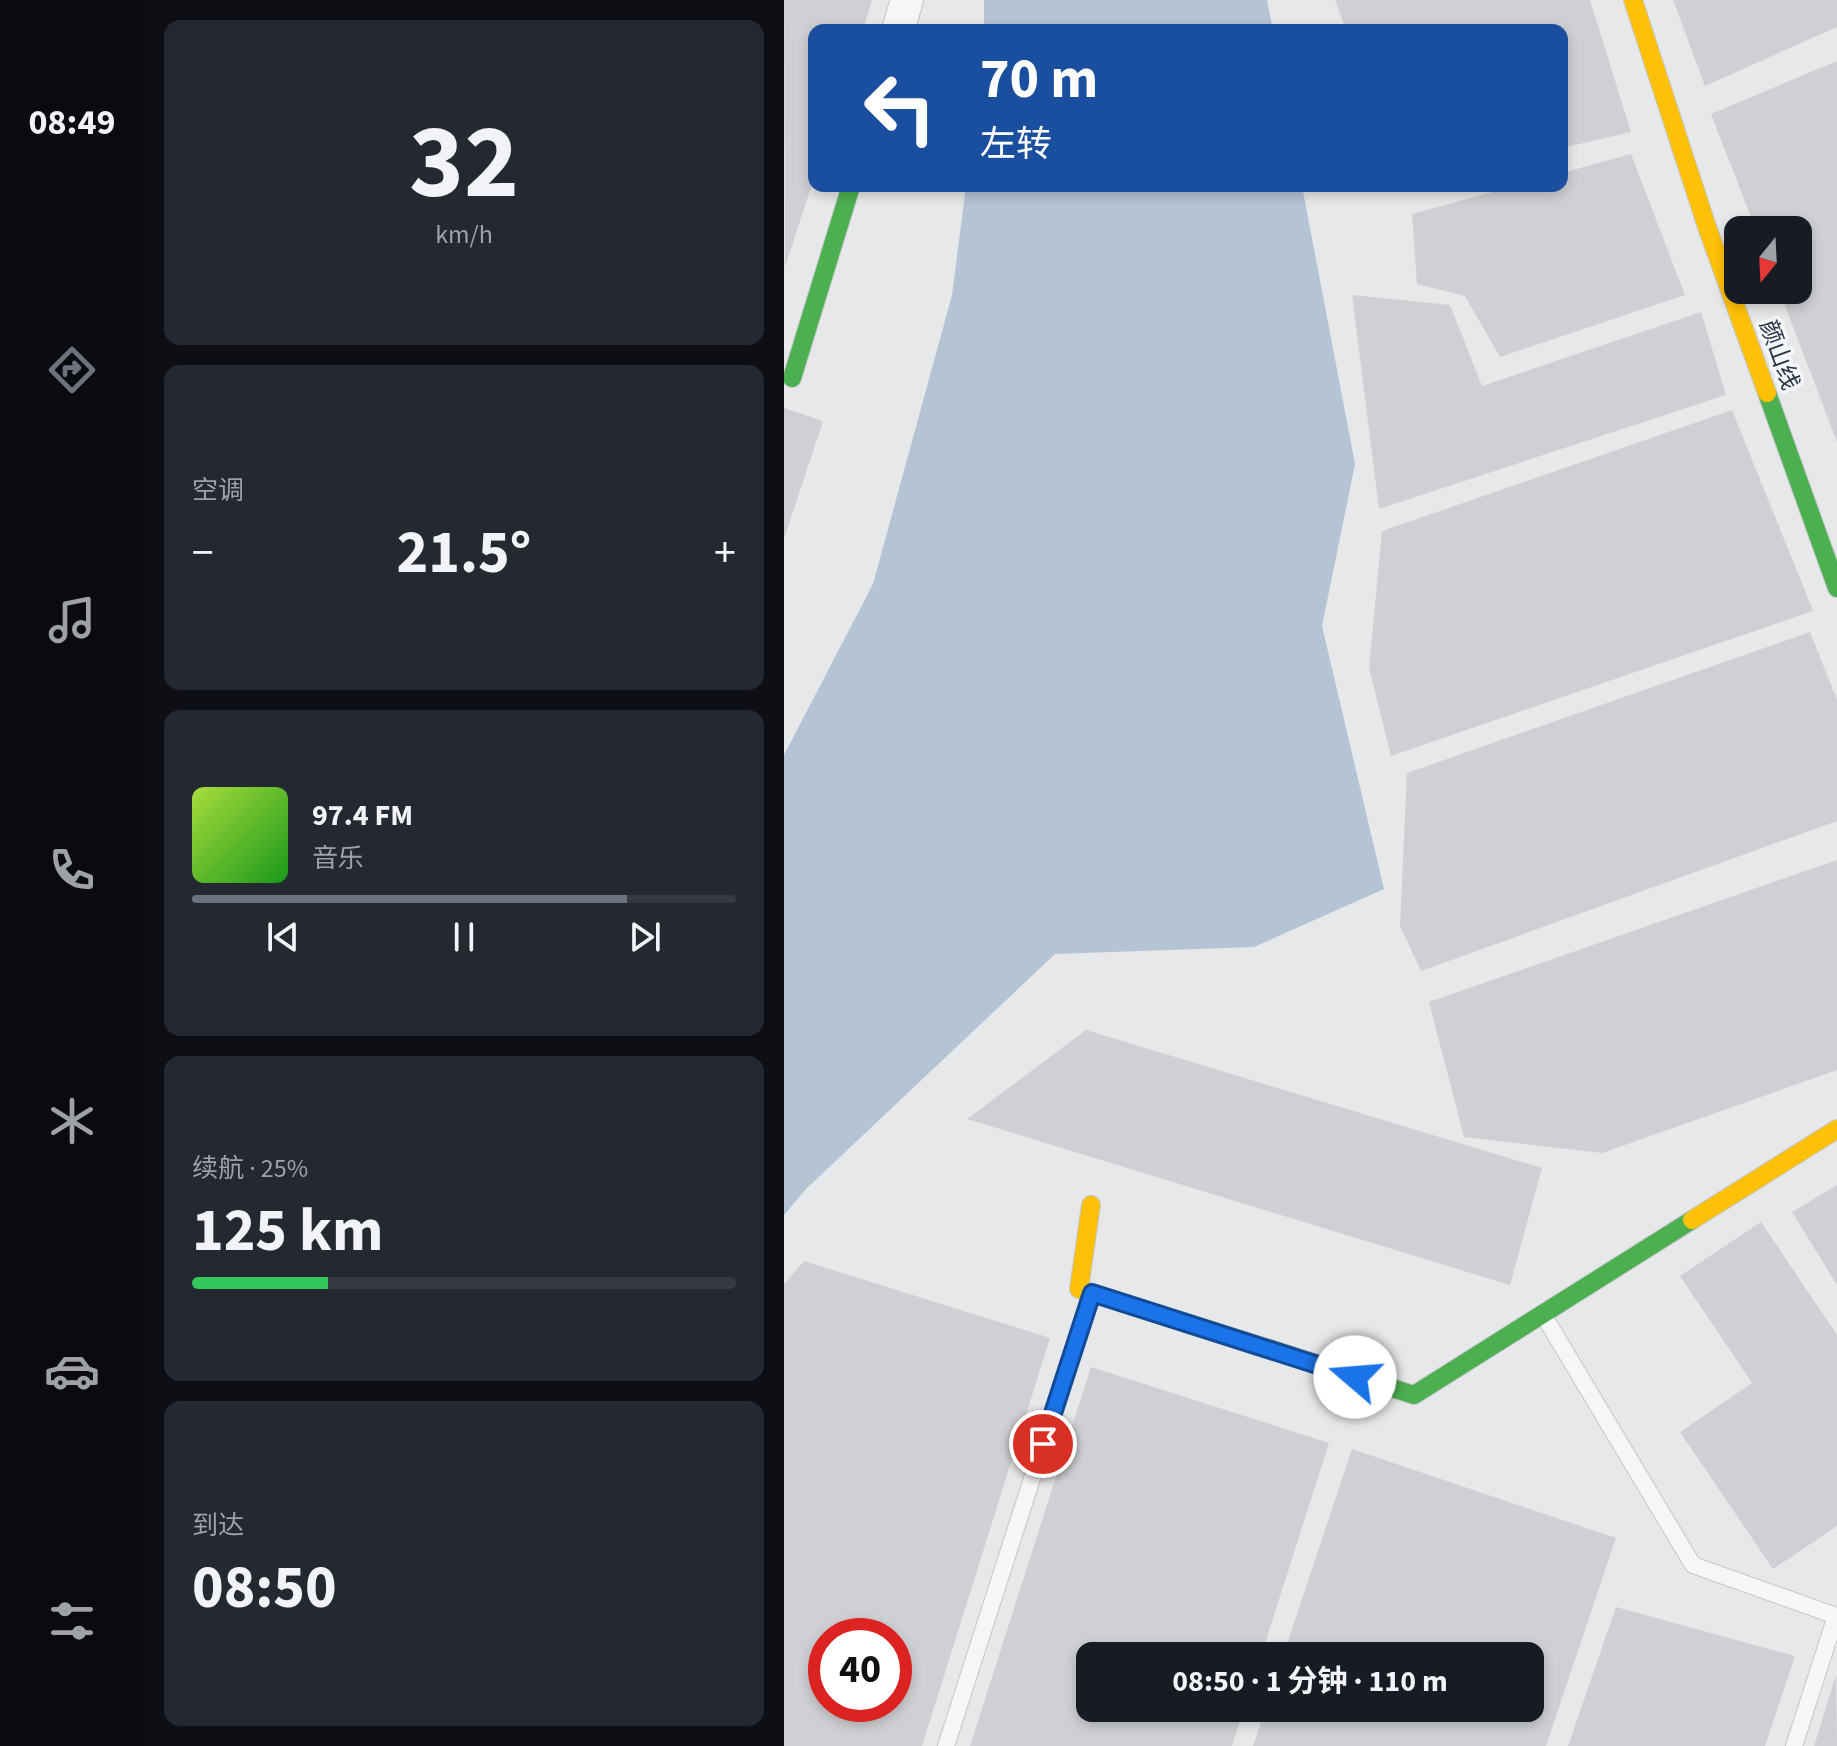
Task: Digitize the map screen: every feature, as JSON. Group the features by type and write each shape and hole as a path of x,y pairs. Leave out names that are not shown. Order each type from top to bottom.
{"street":[{"path":"900,24 907,0"},
{"name":"颜山线","path":"1633,0 1707,227 1837,588"},
{"path":"792,378 849,192"},
{"path":"1091,1205 1079,1289 1414,1395 1837,1129"}],"lane":[{"path":"946,1746 1092,1293"},
{"path":"1543,1314 1693,1565 1836,1616 1794,1746"}],"water":[{"path":"984,0 1267,0 1272,24 984,24"},
{"path":"965,192 1303,192 1355,464 1322,626 1384,889 1254,947 1055,954 806,1189 784,1215 784,755 873,584 952,295"}],"building":[{"path":"784,0 872,0 865,24 808,24 809,192 785,267"},
{"path":"1335,0 1590,0 1631,132 1568,147 1568,24 1344,24"},
{"path":"1673,0 1837,0 1837,27 1705,86"},
{"path":"1837,61 1837,442 1784,304 1812,304 1812,216 1751,216 1711,114"},
{"path":"1631,154 1685,295 1500,357 1465,296 1417,284 1412,214 1493,192 1568,192 1568,171"},
{"path":"1352,295 1450,305 1482,386 1701,312 1726,395 1379,509"},
{"path":"784,408 823,421 785,536 784,536"},
{"path":"1732,410 1813,611 1391,756 1369,668 1382,531"},
{"path":"1810,632 1837,700 1837,821 1421,971 1400,926 1407,773"},
{"path":"1837,860 1837,1070 1602,1153 1464,1137 1429,1002"},
{"path":"1086,1030 1542,1168 1510,1285 967,1119"},
{"path":"1837,1185 1837,1285 1792,1212"},
{"path":"1761,1222 1837,1335 1837,1526 1773,1569 1680,1432 1752,1383 1680,1276"},
{"path":"804,1261 1050,1338 922,1746 784,1746 784,1284"},
{"path":"1091,1367 1329,1443 1265,1642 1076,1642 1076,1722 1240,1722 1232,1746 970,1746"},
{"path":"1352,1449 1616,1538 1546,1746 1253,1746 1261,1722 1544,1722 1544,1642 1288,1642"},
{"path":"1616,1607 1795,1656 1765,1746 1568,1746"},
{"path":"1836,1675 1837,1746 1814,1746"}],"traffic: fast":[{"path":"792,378 849,192"},
{"path":"1767,393 1837,588"},
{"path":"1308,1361 1414,1395 1692,1220"}],"traffic: slow":[{"path":"1633,0 1707,227 1767,393"},
{"path":"1692,1220 1837,1129"},
{"path":"1091,1205 1079,1289 1308,1361"}],"route":[{"path":"1043,1444 1092,1293 1355,1377"}]}
